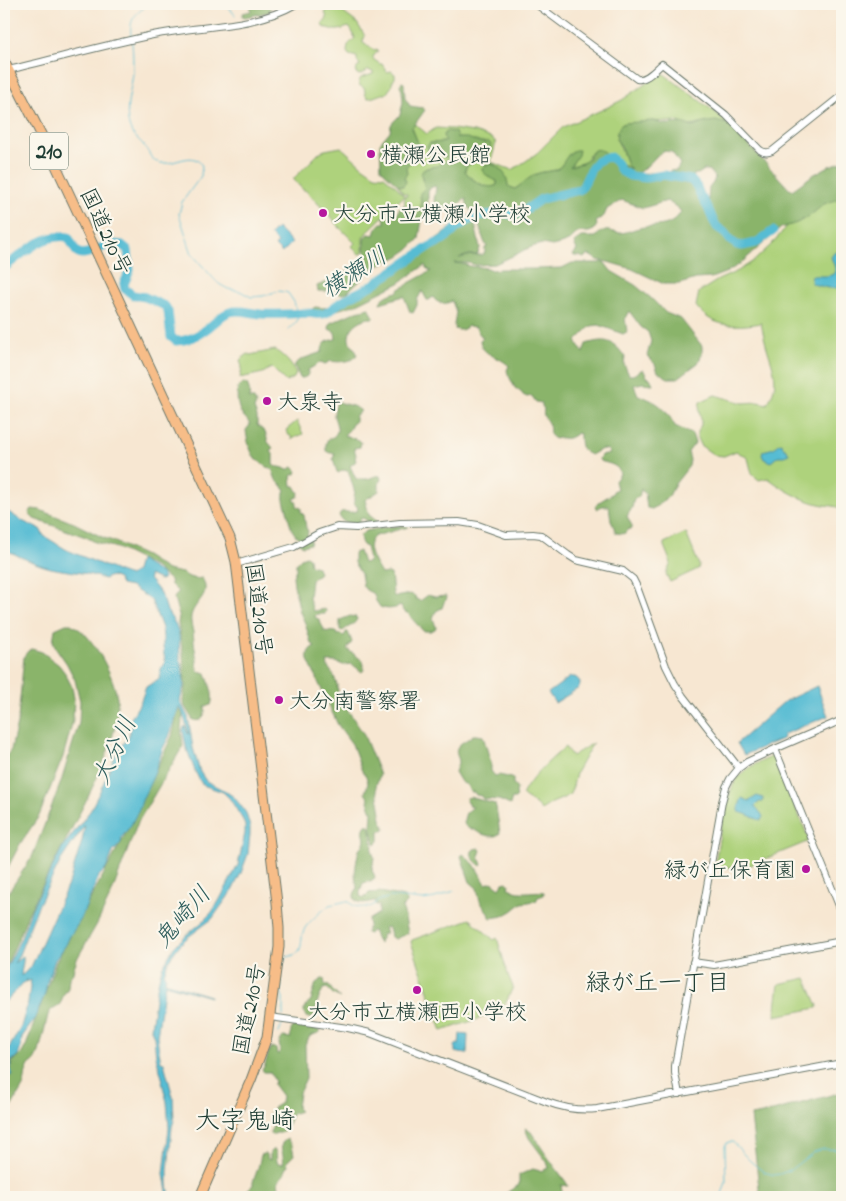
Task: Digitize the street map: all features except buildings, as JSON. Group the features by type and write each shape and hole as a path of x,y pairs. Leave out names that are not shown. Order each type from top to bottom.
{"highway":[{"name":"国道210号","path":"6,66 44,140 230,538 234,552 278,914 279,947 266,1040 257,1066 200,1197"}],"street":[{"path":"6,66 157,34 261,19 296,4"},
{"path":"536,4 637,79 644,79 662,64 726,115 764,152 772,151 842,95"},
{"path":"236,564 293,547 319,533 338,526 361,528 406,523 459,522 475,524 506,535 541,535 573,558 618,569 632,579 637,587 664,663 675,684 739,768"},
{"path":"679,1094 675,1066 722,802 730,779 739,768 750,760 842,720"},
{"path":"775,749 842,913"},
{"path":"694,962 714,965 842,941"},
{"path":"270,1017 370,1033 529,1095 565,1108 580,1110 597,1109 842,1063"}],"green space":[{"path":"250,4 272,4 269,12 242,16 243,13 251,11"},
{"path":"333,4 336,4 357,23 365,36 363,43 374,50 378,50 373,59 382,64 387,72 391,71 395,74 392,86 386,94 368,98 364,88 359,85 361,78 373,74 373,72 368,70 359,75 356,73 360,65 357,57 349,55 347,52 348,45 355,38 349,27 336,30 323,27 322,24 327,18 325,12 335,9"},
{"path":"660,74 664,74 728,123 710,122 690,126 676,121 652,121 616,139 631,169 616,160 605,157 605,152 594,150 585,162 569,167 574,161 572,151 559,168 536,174 515,189 508,186 502,172 490,163 497,185 491,188 480,184 470,177 465,171 466,167 484,157 491,147 486,142 456,137 445,142 430,143 428,146 430,151 435,153 436,156 450,157 449,160 440,163 438,166 426,168 421,175 425,188 420,196 420,213 416,217 412,216 405,205 404,196 407,196 407,194 403,193 398,185 403,186 405,167 415,158 418,143 412,128 415,124 427,134 436,128 453,129 474,132 491,138 496,142 491,162 512,170 537,153 563,127 622,100"},
{"path":"402,82 404,83 405,98 410,106 425,110 412,128 422,150 416,151 415,158 406,167 407,174 404,177 406,182 403,186 398,185 381,169 380,143 390,131 393,122 400,115 403,102 400,85"},
{"path":"652,121 666,124 681,123 692,127 716,121 731,125 789,189 792,190 829,166 842,162 842,198 824,204 811,215 797,223 781,228 741,263 727,272 711,278 696,279 680,284 664,284 632,269 597,260 587,255 584,258 573,255 577,250 574,243 582,237 596,237 604,231 623,233 672,222 681,212 667,201 643,208 622,200 607,209 604,216 596,222 597,225 594,230 580,232 564,243 552,246 542,244 534,246 495,264 454,263 492,270 562,268 572,263 605,263 611,271 635,285 666,313 681,319 702,346 702,354 698,363 678,378 668,378 658,372 655,364 647,356 651,341 648,332 641,327 629,311 625,318 627,332 623,334 599,325 591,326 576,341 583,353 586,344 604,341 613,344 625,357 624,364 629,375 633,375 643,369 653,384 642,383 634,385 638,395 660,406 668,414 675,426 692,434 695,443 688,452 689,466 675,484 669,496 652,509 647,508 645,493 641,489 639,497 634,499 632,508 627,516 632,528 624,534 616,533 611,520 609,506 602,506 597,509 595,507 617,489 615,481 620,474 619,471 615,466 599,459 601,455 610,454 608,450 602,449 591,455 585,452 581,447 580,434 577,433 567,438 555,439 550,434 542,403 536,402 532,396 527,397 523,395 515,388 508,374 509,366 484,350 480,340 483,338 476,327 468,326 462,330 455,329 456,312 452,301 441,303 433,297 427,300 422,291 413,313 410,312 404,296 380,303 382,299 431,271 425,265 399,283 357,304 330,312 311,312 315,307 323,308 335,305 373,286 408,263 421,250 462,219 469,216 475,224 480,248 477,255 485,253 485,248 487,247 477,220 466,199 441,213 437,212 434,200 435,186 430,188 428,192 428,214 422,220 419,239 409,249 367,272 348,292 343,294 318,291 317,286 324,283 338,282 349,269 365,261 365,237 369,234 374,235 378,225 385,223 384,217 386,215 397,214 400,207 405,205 412,216 416,217 420,213 420,193 425,188 421,174 423,170 438,166 440,163 449,160 449,157 438,157 435,153 428,150 427,146 430,143 445,142 446,140 443,137 447,131 455,132 457,138 467,138 491,144 487,153 466,167 465,171 480,184 489,187 497,185 497,181 483,172 482,168 485,165 489,164 499,168 507,179 508,186 515,189 536,174 559,168 575,150 579,150 578,155 570,167 586,161 593,151 597,149 605,152 605,157 616,160 631,169 627,165 621,146 616,139 617,132 624,123","holes":["663,151 672,152 680,164 677,170 670,171 663,179 656,179 659,174 656,173 636,174","709,170 715,178 709,188 708,201 700,201 695,190 689,184 676,179 664,179 680,176 688,181 693,181 694,174"]},
{"path":"341,147 375,175 384,176 404,196 367,232 363,238 363,252 360,255 352,246 355,243 303,190 294,178 320,152"},
{"path":"842,195 842,509 805,500 768,478 759,480 752,474 748,458 736,451 724,456 714,455 700,445 697,432 701,425 700,402 715,395 743,403 758,402 767,404 775,384 775,378 761,323 726,325 713,321 696,306 699,292 755,260 789,224 830,199"},
{"path":"369,308 374,317 361,321 350,332 349,340 357,355 348,361 331,361 325,364 321,362 308,370 307,376 300,378 295,364 302,359 322,352 326,342 336,339 335,332 329,329 330,323 357,311"},
{"path":"275,350 292,366 296,373 294,378 286,382 272,368 263,373 240,378 242,367 240,360 248,354"},
{"path":"243,383 247,384 249,388 249,399 254,399 256,404 254,409 257,425 265,432 268,442 273,448 270,450 273,454 273,465 287,470 293,467 297,471 296,474 291,476 292,486 295,486 299,493 298,497 294,499 304,515 308,531 307,537 311,540 310,544 303,546 299,543 300,539 290,526 284,500 285,490 276,480 272,469 255,459 252,452 246,430 250,425 240,411 237,395 239,386"},
{"path":"338,401 361,411 355,416 355,422 344,435 361,442 360,447 354,448 356,461 350,466 356,479 380,476 381,479 379,491 365,500 369,515 378,522 370,525 363,518 360,519 359,528 340,518 341,512 358,510 354,504 355,493 348,471 342,470 339,473 337,472 333,459 335,453 326,451 328,439 334,436 337,431 334,414"},
{"path":"297,421 303,434 292,439 286,430"},
{"path":"32,509 40,510 74,523 145,556 167,570 182,573 196,579 202,578 205,584 204,594 193,611 191,620 197,670 206,673 212,701 211,705 205,706 205,712 201,719 193,720 183,701 185,685 183,654 178,623 179,616 174,598 178,592 171,585 170,580 156,568 117,548 95,542 86,537 34,519 29,512"},
{"path":"395,526 408,527 375,536 371,540 371,555 381,574 391,574 395,597 410,594 420,601 428,595 435,597 446,596 447,599 442,608 436,611 433,618 436,627 431,631 423,631 409,614 403,611 401,606 390,609 380,607 374,594 363,586 361,574 354,563 354,553 359,551 363,563 369,560 366,547 362,544 360,536 365,531"},
{"path":"686,533 699,565 698,569 670,582 666,574 671,563 664,543"},
{"path":"306,556 309,558 310,565 317,567 319,573 311,580 309,598 313,611 325,609 326,611 325,614 317,614 315,617 320,620 323,631 336,632 337,635 341,634 342,636 348,632 352,642 347,649 363,661 364,670 362,672 352,664 343,665 336,662 327,662 334,676 339,697 363,733 380,775 376,785 381,819 385,828 379,831 379,841 376,844 371,827 372,812 369,799 365,793 368,783 366,776 362,771 352,744 338,725 308,660 309,651 315,646 311,643 300,612 293,576 296,563"},
{"path":"350,616 357,619 343,631 340,630 340,620"},
{"path":"71,624 86,635 96,648 109,672 117,697 114,730 109,749 93,787 28,914 4,971 4,899 32,857 61,782 79,723 80,701 75,680 53,641 55,629"},
{"path":"32,649 42,652 59,665 65,673 72,687 74,698 73,720 63,757 39,816 20,844 4,875 4,759 11,750 18,719 24,656"},
{"path":"178,709 183,713 181,729 183,746 138,822 111,895 78,957 73,973 69,978 68,988 60,1004 51,1010 48,1015 39,1052 34,1061 29,1065 24,1085 4,1121 4,1088 11,1074 12,1061 21,1055 26,1046 56,962 124,837 172,736"},
{"path":"473,735 483,736 491,763 491,771 495,776 499,775 513,779 513,784 517,789 517,797 512,799 510,805 499,800 483,799 474,792 470,792 467,785 461,782 455,772 459,760 456,751 457,747"},
{"path":"593,743 576,773 570,794 566,797 541,810 522,795 535,776 565,747 572,756"},
{"path":"773,756 809,841 741,869 716,866 723,817 734,783 746,770"},
{"path":"470,797 495,804 500,833 496,836 483,834 466,827 464,819 466,813 473,807 469,806 466,801"},
{"path":"366,825 369,825 373,845 372,871 375,877 372,881 363,883 360,896 364,898 369,893 380,892 404,897 407,901 402,908 408,933 395,939 391,937 388,927 384,928 386,933 382,935 379,944 373,931 369,934 366,933 369,925 368,920 379,913 379,905 376,905 376,901 365,903 356,901 354,896 357,888 355,873 357,858 359,850 365,841 364,830"},
{"path":"479,848 481,850 479,856 481,866 472,856 472,851"},
{"path":"463,854 474,864 486,884 492,882 500,888 503,883 507,882 509,884 508,888 515,891 544,892 544,895 538,897 536,901 522,903 503,916 491,918 480,901 477,888 470,882 461,856"},
{"path":"470,919 494,940 497,938 513,987 502,1011 442,1031 411,942 412,940"},
{"path":"806,978 818,1006 817,1008 775,1016 779,984"},
{"path":"324,979 325,985 329,986 340,998 327,988 323,989 315,1014 310,1018 306,1017 305,1007 311,1000 316,983"},
{"path":"294,1026 316,1029 320,1032 310,1036 305,1045 306,1078 299,1093 297,1108 300,1111 292,1114 287,1126 281,1133 272,1135 270,1132 276,1121 274,1115 270,1114 270,1112 281,1103 282,1096 273,1084 275,1082 270,1072 262,1070 269,1051 272,1047 279,1054 279,1043 283,1037 291,1038"},
{"path":"842,1092 842,1197 760,1197 751,1116"},
{"path":"525,1128 531,1132 568,1186 561,1185 562,1192 559,1197 502,1197 519,1185 519,1175 533,1169 540,1171 549,1168 547,1162 529,1138"},
{"path":"287,1139 292,1145 294,1155 287,1162 288,1165 284,1171 285,1173 278,1182 279,1188 287,1191 288,1194 278,1197 245,1197 245,1192 253,1185 261,1155 265,1153 270,1160 270,1152 275,1150 278,1163 283,1164 282,1143"}],"water":[{"path":"277,228 292,243 282,253 275,246 278,243 270,235"},
{"path":"835,252 842,253 842,288 828,288 813,284 811,281 812,276 828,276 834,273 835,270 831,257"},
{"path":"782,443 789,454 778,456 771,462 764,459 763,451 774,448"},
{"path":"4,509 22,521 40,529 44,536 67,550 119,572 130,576 136,571 139,560 162,574 164,578 160,580 149,575 149,579 164,601 179,635 184,685 180,701 188,717 193,748 200,772 206,781 234,797 246,813 250,827 248,854 232,891 212,919 178,947 168,961 164,974 166,977 165,982 210,996 165,984 157,1036 161,1062 164,1063 173,1097 174,1120 168,1170 170,1197 168,1197 164,1174 169,1128 167,1102 151,1029 156,992 162,968 174,947 212,912 219,901 238,865 245,826 230,799 223,792 203,785 200,781 186,747 183,731 185,726 189,734 179,707 169,737 139,809 122,837 121,843 113,852 106,869 99,876 80,921 55,960 35,1019 22,1037 18,1056 11,1061 10,1068 13,1075 6,1078 4,1085 4,1057 21,1027 28,1002 31,980 26,982 27,979 4,1003 4,973 21,938 32,908 62,848 90,811 118,750 128,738 132,724 130,720 140,703 146,687 160,678 161,668 165,662 162,628 151,600 131,587 121,585 118,579 111,576 104,579 85,573 51,568 4,549","holes":["85,825 70,880 31,967 21,976 23,956 14,963 38,906 61,860"]},
{"path":"570,677 578,679 580,683 579,688 555,703 548,693"},
{"path":"817,686 828,716 784,734 782,739 744,755 737,743 785,701"},
{"path":"757,796 763,798 763,802 759,802 755,806 763,817 761,820 739,812 742,798 749,801"},
{"path":"460,1034 468,1035 467,1054 455,1052 455,1046 459,1045"}],"waterway":[{"path":"131,36 132,20 148,4"},
{"path":"223,4 235,15"},
{"path":"132,42 133,73 127,111 132,133 144,145 153,160 157,162 170,163 188,158 198,161 202,166 201,176 182,202 179,214 192,254 219,284 228,289 240,291 251,297 263,296 278,291 288,293 294,302 298,314 297,321 289,330"},
{"name":"横瀬川","path":"4,268 33,246 50,238 68,237 76,251 83,254 110,245 122,245 128,250 130,270 124,284 125,289 133,295 145,297 165,306 168,311 171,337 176,341 181,341 206,330 223,315 234,311 261,314 326,313 341,302 371,286 477,216 503,213 514,215 524,211 541,199 579,190 596,162 610,157 616,162 621,171 630,176 646,178 663,175 691,180 697,187 717,227 737,245 742,246 756,243 773,231"},
{"path":"283,1016 281,992 282,964 287,957 300,950 305,928 329,905 347,901 354,906 366,908 390,897 423,900 454,891"},
{"path":"279,1033 283,1022"},
{"path":"721,1197 726,1182 725,1146 728,1142 733,1142 748,1159 764,1172 774,1175 790,1170 814,1152 823,1149 842,1150"}],"place":[{"name":"横瀬公民館","path":"371,154"},
{"name":"大分市立横瀬小学校","path":"323,213"},
{"name":"大泉寺","path":"267,401"},
{"name":"大分南警察署","path":"279,700"},
{"name":"緑が丘保育園","path":"806,869"},
{"name":"大分市立横瀬西小学校","path":"417,990"}],"district":[{"name":"緑が丘一丁目","path":"658,982"},
{"name":"大字鬼崎","path":"245,1119"}],"water label":[{"name":"大分川","path":"114,750"},
{"name":"鬼崎川","path":"182,916"}]}
